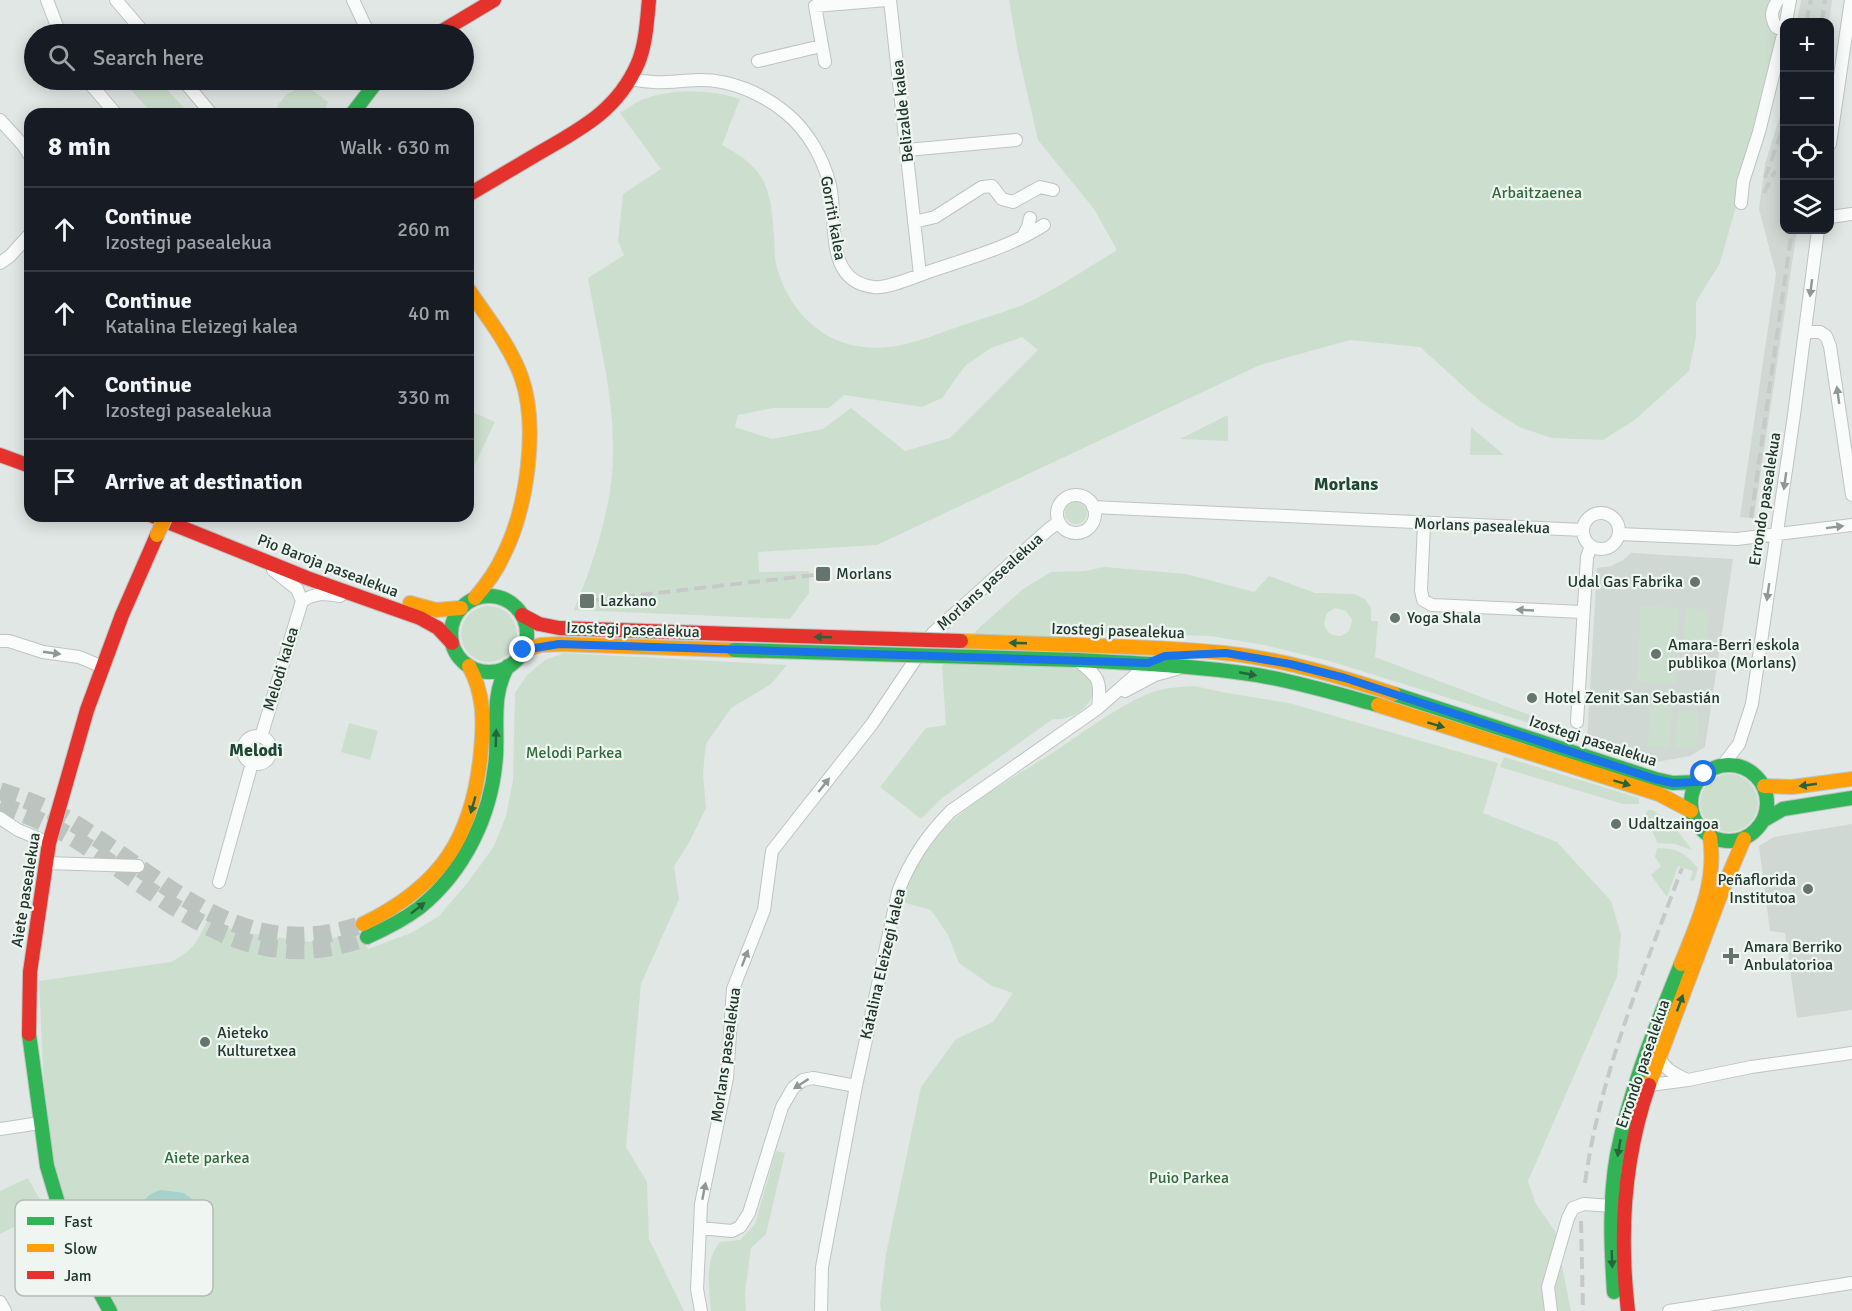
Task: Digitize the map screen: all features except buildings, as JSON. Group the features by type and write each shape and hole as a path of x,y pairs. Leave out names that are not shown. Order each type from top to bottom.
{"main road":[{"path":"454,24 494,0"},
{"path":"474,191 591,123 611,104 630,79 642,49 647,4"},
{"path":"357,108 370,90"},
{"path":"474,298 510,352 522,379 530,437 521,500 503,560 492,581 461,608 452,624 452,643 458,656 476,670 493,672 508,666"},
{"path":"0,455 24,464"},
{"path":"0,466 24,474"},
{"name":"Aiete pasealekua","path":"57,1200 47,1166 30,1046 28,1010 31,956 49,843 87,710 122,615 163,522"},
{"name":"Pio Baroja pasealekua","path":"168,522 307,578 429,622 446,634 452,643"},
{"name":"Pio Baroja pasealekua","path":"195,522 354,585 427,608 444,611 461,608"},
{"path":"503,560 503,581 508,601"},
{"path":"469,666 481,690 483,730 478,786 469,819 449,856 424,885 365,930 396,924 434,895 456,871 482,824 492,789 496,758 497,694 508,666 523,650 527,632 522,615 508,601 492,596 475,598"},
{"name":"Izostegi pasealekua","path":"522,615 539,624 559,628 1166,648 1226,653 1290,664 1345,678 1655,779 1673,783 1697,782"},
{"name":"Izostegi pasealekua","path":"523,650 559,644 1077,660 1190,666 1237,672 1329,692 1659,794 1691,811"},
{"path":"1723,765 1735,765 1747,769 1764,786 1767,798 1767,809 1759,828 1744,839 1727,842 1710,837 1701,830 1691,811 1690,801 1697,782 1713,768 1723,765"},
{"path":"1764,786 1792,788 1852,779"},
{"path":"1764,820 1775,813 1791,808 1852,798"},
{"name":"Errondo pasealekua","path":"1615,1311 1611,1255 1615,1166 1640,1072 1710,883 1713,858 1710,837"},
{"name":"Errondo pasealekua","path":"1628,1311 1624,1266 1626,1199 1636,1128 1730,870 1744,839"},
{"name":"Aiete pasealekua","path":"102,1296 110,1311"}],"street":[{"path":"47,0 56,24"},
{"path":"116,0 136,24"},
{"path":"353,0 364,24"},
{"path":"825,62 815,6 889,0"},
{"name":"Belizalde kalea","path":"889,0 920,275"},
{"path":"1778,0 1772,9 1771,18 1776,27 1780,29"},
{"path":"1787,18 1790,0"},
{"path":"1833,126 1851,0"},
{"path":"759,61 821,45"},
{"path":"1741,203 1743,182 1759,132 1780,50"},
{"name":"Gorriti kalea","path":"630,79 651,84 700,80 730,84 758,95 786,113 810,138 822,161 830,186 837,257 844,270 859,284 876,288 920,275 997,249 1044,225"},
{"path":"96,90 111,108"},
{"path":"191,90 206,108"},
{"path":"0,120 24,147"},
{"path":"907,150 1016,140"},
{"path":"914,222 935,217 982,187 992,186 1002,200 1013,202 1040,187 1053,190"},
{"path":"1834,217 1852,214"},
{"path":"1023,236 1030,218"},
{"name":"Errondo pasealekua","path":"1723,765 1739,744 1752,704 1817,234"},
{"path":"0,263 24,241"},
{"path":"1805,332 1820,332 1826,336 1830,346 1852,495"},
{"path":"1071,495 1084,497 1093,507 1094,519 1086,529 1080,532 1068,531 1059,522 1057,514 1060,502 1071,495"},
{"name":"Morlans pasealekua","path":"1093,507 1583,530"},
{"path":"1603,512 1613,516 1618,523 1619,534 1618,540 1608,548 1602,549 1591,546 1584,537 1583,530 1587,519 1596,513 1603,512"},
{"name":"Morlans pasealekua","path":"701,1311 698,1289 701,1204 726,1078 733,989 764,910 772,851 872,724 909,667 940,626 1059,522"},
{"path":"1424,524 1421,590 1424,600 1432,605 1583,612"},
{"path":"1619,534 1737,539 1852,525"},
{"path":"1577,722 1587,557 1591,546"},
{"path":"253,555 297,589 302,601 313,594 328,594 387,606"},
{"name":"Melodi kalea","path":"261,737 302,601"},
{"path":"0,641 9,641 43,652 79,657 103,667"},
{"name":"Katalina Eleizegi kalea","path":"821,1311 822,1267 856,1086 898,892 918,850 951,811 1098,708 1148,663 1165,656 1226,653"},
{"path":"1077,660 1095,674 1101,687 1098,708"},
{"path":"1098,708 1132,686 1155,675 1190,666"},
{"path":"251,737 261,737 270,744 271,753 265,761 258,764 252,763 245,756 244,744 251,737"},
{"path":"219,882 252,763"},
{"path":"0,818 18,830 49,843"},
{"path":"46,862 138,866"},
{"path":"1640,1072 1650,1085 1751,1067 1852,1053"},
{"path":"1660,1058 1663,1066 1669,1071 1688,1080"},
{"path":"700,1228 732,1231 740,1227 748,1213 782,1107 793,1088 803,1080 813,1078 856,1086"},
{"path":"0,1129 40,1123"},
{"path":"1551,1311 1548,1287 1567,1221 1573,1209 1584,1204 1612,1206 1626,1199"},
{"path":"1669,1311 1852,1283"},
{"path":"1626,1296 1633,1307 1642,1311"},
{"path":"0,1302 5,1311"}],"shaded area":[{"path":"1801,0 1832,0 1830,18 1798,18"},
{"path":"1780,116 1780,234 1796,234 1754,518 1740,517 1776,274 1759,209 1765,164"},
{"name":"Amara-Berri eskola publikoa (Morlans)","path":"1631,553 1733,559 1705,747 1690,756 1656,762 1587,740 1597,568 1611,566"},
{"name":"Peñaflorida Institutoa","path":"1852,824 1852,1010 1797,1018 1785,933 1770,931 1759,846 1774,837"}],"green space":[{"name":"Arbaitzaenea","path":"1009,0 1773,0 1768,13 1770,30 1777,36 1755,129 1740,169 1735,210 1720,263 1696,302 1696,337 1689,371 1636,419 1603,440 1552,438 1519,427 1482,403 1420,347 1350,340 1260,365 877,545 758,552 759,572 809,571 809,593 790,619 574,610 597,548 607,506 613,463 610,400 588,278 624,255 618,241 623,194 661,169 620,113 641,100 665,93 690,91 716,93 740,99 722,145 749,163 764,182 771,205 776,264 785,289 809,322 825,334 862,347 883,348 906,344 1023,305 1117,250 1094,209 1038,140 1018,53","holes":["1022,337 1038,350 950,438 905,451 851,408 823,429 772,439 735,427 738,415 773,408 829,408 844,395 922,407 942,398 965,366 991,348"]},
{"path":"131,90 167,90 184,108 148,108"},
{"path":"295,90 312,90 328,102 326,108 278,108 287,94"},
{"path":"474,413 495,422 474,466"},
{"path":"1228,415 1228,441 1180,439"},
{"path":"1471,427 1504,455 1470,455"},
{"path":"1072,502 1080,502 1087,509 1087,517 1080,524 1072,524 1065,517 1065,509"},
{"path":"1104,567 1186,574 1254,592 1269,576 1315,593 1354,594 1365,599 1371,608 1371,621 1378,621 1375,657 1567,729 1568,735 1326,660 1264,645 1211,636 1075,632 1076,668 1087,676 1092,684 1093,693 1083,709 1074,715 1053,719 942,798 921,819 880,787 926,728 946,725 942,666 980,627 1023,589 1051,572 1085,571","holes":["1335,608 1346,611 1352,620 1349,631 1341,636 1330,633 1324,623 1327,613"]},
{"path":"489,606 500,608 509,614 515,623 517,634 515,645 509,654 500,660 489,662 478,660 469,654 463,645 461,634 463,623 469,614 478,608"},
{"path":"1641,606 1679,608 1675,684 1637,682"},
{"path":"1686,608 1708,610 1706,651 1683,649"},
{"name":"Aiete parkea","path":"564,653 787,665 771,684 731,708 706,744 703,773 706,808 689,843 674,866 679,899 641,984 626,1147 647,1182 649,1239 684,1311 114,1311 107,1296 213,1296 213,1200 62,1200 45,1113 39,981 171,962 193,946 207,921 242,932 309,942 362,933 368,949 411,933 439,916 469,881 494,846 506,816 513,780 515,693 527,675 545,660"},
{"name":"Puio Parkea","path":"1194,686 1289,703 1498,763 1483,813 1557,842 1611,901 1621,934 1617,977 1528,1181 1536,1204 1555,1231 1571,1311 881,1311 886,1254 921,1087 956,1039 993,1022 1013,993 992,986 959,963 948,935 931,910 902,902 913,873 923,855 942,831 994,789 1133,701 1157,691"},
{"path":"1650,705 1672,706 1670,747 1648,746"},
{"path":"1678,710 1698,711 1696,748 1676,747"},
{"path":"349,723 378,731 370,760 341,752"},
{"path":"1504,757 1639,798 1639,804 1623,804 1500,767"},
{"path":"1729,774 1740,776 1753,787 1758,803 1756,814 1745,827 1729,832 1718,830 1705,819 1700,803 1702,792 1713,779"},
{"path":"1648,810 1652,810 1671,822 1692,850 1675,844 1657,843 1647,820"},
{"path":"1657,848 1681,852 1698,868 1694,881 1690,880 1693,871 1678,866 1667,897 1651,875 1661,866 1655,857"},
{"path":"776,1151 785,1153 766,1234 751,1248 745,1293 746,1311 711,1311 709,1275 715,1249 720,1242 740,1240 755,1224"},
{"path":"28,1178 40,1200 15,1200 15,1226 0,1234 0,1191"}],"water":[{"path":"161,1190 184,1193 194,1200 144,1200"}],"tunnel":[{"path":"0,791 32,802 64,817 181,896 213,914 247,928 283,935 321,934 363,924"},
{"path":"0,805 38,820 75,839 177,909 210,928 246,942 283,950 323,948 367,937"}],"railway":[{"path":"1807,18 1811,0"},
{"path":"1823,18 1825,0"},
{"path":"1765,178 1784,126"},
{"path":"1764,193 1775,171"},
{"path":"1751,518 1791,234"},
{"path":"587,601 823,574"},
{"path":"1585,1183 1592,1142 1612,1062 1682,868"},
{"path":"1581,1221 1583,1311"}],"traffic: fast":[{"path":"357,108 370,90"},
{"path":"489,596 503,599 516,607 524,620 527,634 524,648 516,661 503,669 489,672 475,669 462,661 454,648 451,634 454,620 462,607 475,599 489,596"},
{"path":"734,650 1077,660"},
{"path":"1077,660 1190,667 1257,675 1378,705"},
{"path":"367,937 419,908 450,877 473,840 489,799 496,756 497,699 508,666"},
{"path":"1394,694 1655,779 1673,783 1697,782"},
{"path":"1729,765 1744,768 1756,776 1764,788 1767,803 1764,818 1756,830 1744,838 1729,841 1714,838 1702,830 1694,818 1691,803 1694,788 1702,776 1714,768 1729,765"},
{"path":"1764,820 1783,809 1852,798"},
{"path":"1614,1292 1612,1206 1614,1172 1622,1130 1636,1081 1681,964"},
{"path":"29,1034 47,1166 57,1200"},
{"path":"102,1296 110,1311"}],"traffic: slow":[{"path":"474,298 497,331 521,376 526,396 530,443 524,492 511,537 500,562 475,598"},
{"path":"157,535 163,522"},
{"path":"410,603 436,610 461,608"},
{"path":"961,641 1077,645"},
{"path":"523,650 541,645 559,644 734,650"},
{"path":"1077,645 1187,650 1267,659 1394,694"},
{"path":"363,924 390,909 433,876 461,834 477,782 482,740 480,697 469,666"},
{"path":"1378,705 1659,794 1691,811"},
{"path":"1764,786 1792,787 1852,779"},
{"path":"1681,964 1705,902 1711,870 1710,837"},
{"path":"1649,1085 1744,839"}],"traffic: jam":[{"path":"454,24 494,0"},
{"path":"474,191 584,126 597,117 620,94 641,56 649,0"},
{"path":"0,455 24,464"},
{"path":"168,522 307,578 420,618 438,628 452,643"},
{"path":"29,1034 30,972 49,843 87,710 122,615 157,535"},
{"path":"522,615 539,624 559,628 733,634"},
{"path":"733,634 961,641"},
{"path":"1628,1311 1624,1254 1626,1196 1634,1140 1649,1085"}],"place":[{"name":"Morlans","path":"823,574"},
{"name":"Udal Gas Fabrika","path":"1695,582"},
{"name":"Lazkano","path":"587,601"},
{"name":"Yoga Shala","path":"1395,618"},
{"name":"Amara-Berri eskola publikoa (Morlans)","path":"1656,654"},
{"name":"Hotel Zenit San Sebastián","path":"1532,698"},
{"name":"Udaltzaingoa","path":"1616,824"},
{"name":"Peñaflorida Institutoa","path":"1808,889"},
{"name":"Amara Berriko Anbulatorioa","path":"1731,956"},
{"name":"Aieteko Kulturetxea","path":"205,1042"}],"district":[{"name":"Morlans","path":"1346,484"},
{"name":"Melodi","path":"256,750"}],"route":[{"path":"523,650 541,645 559,644 1148,663 1165,656 1226,653 1290,664 1345,678 1655,779 1673,783 1697,782 1704,774"}],"park label":[{"name":"Melodi Parkea","path":"574,753"}]}
